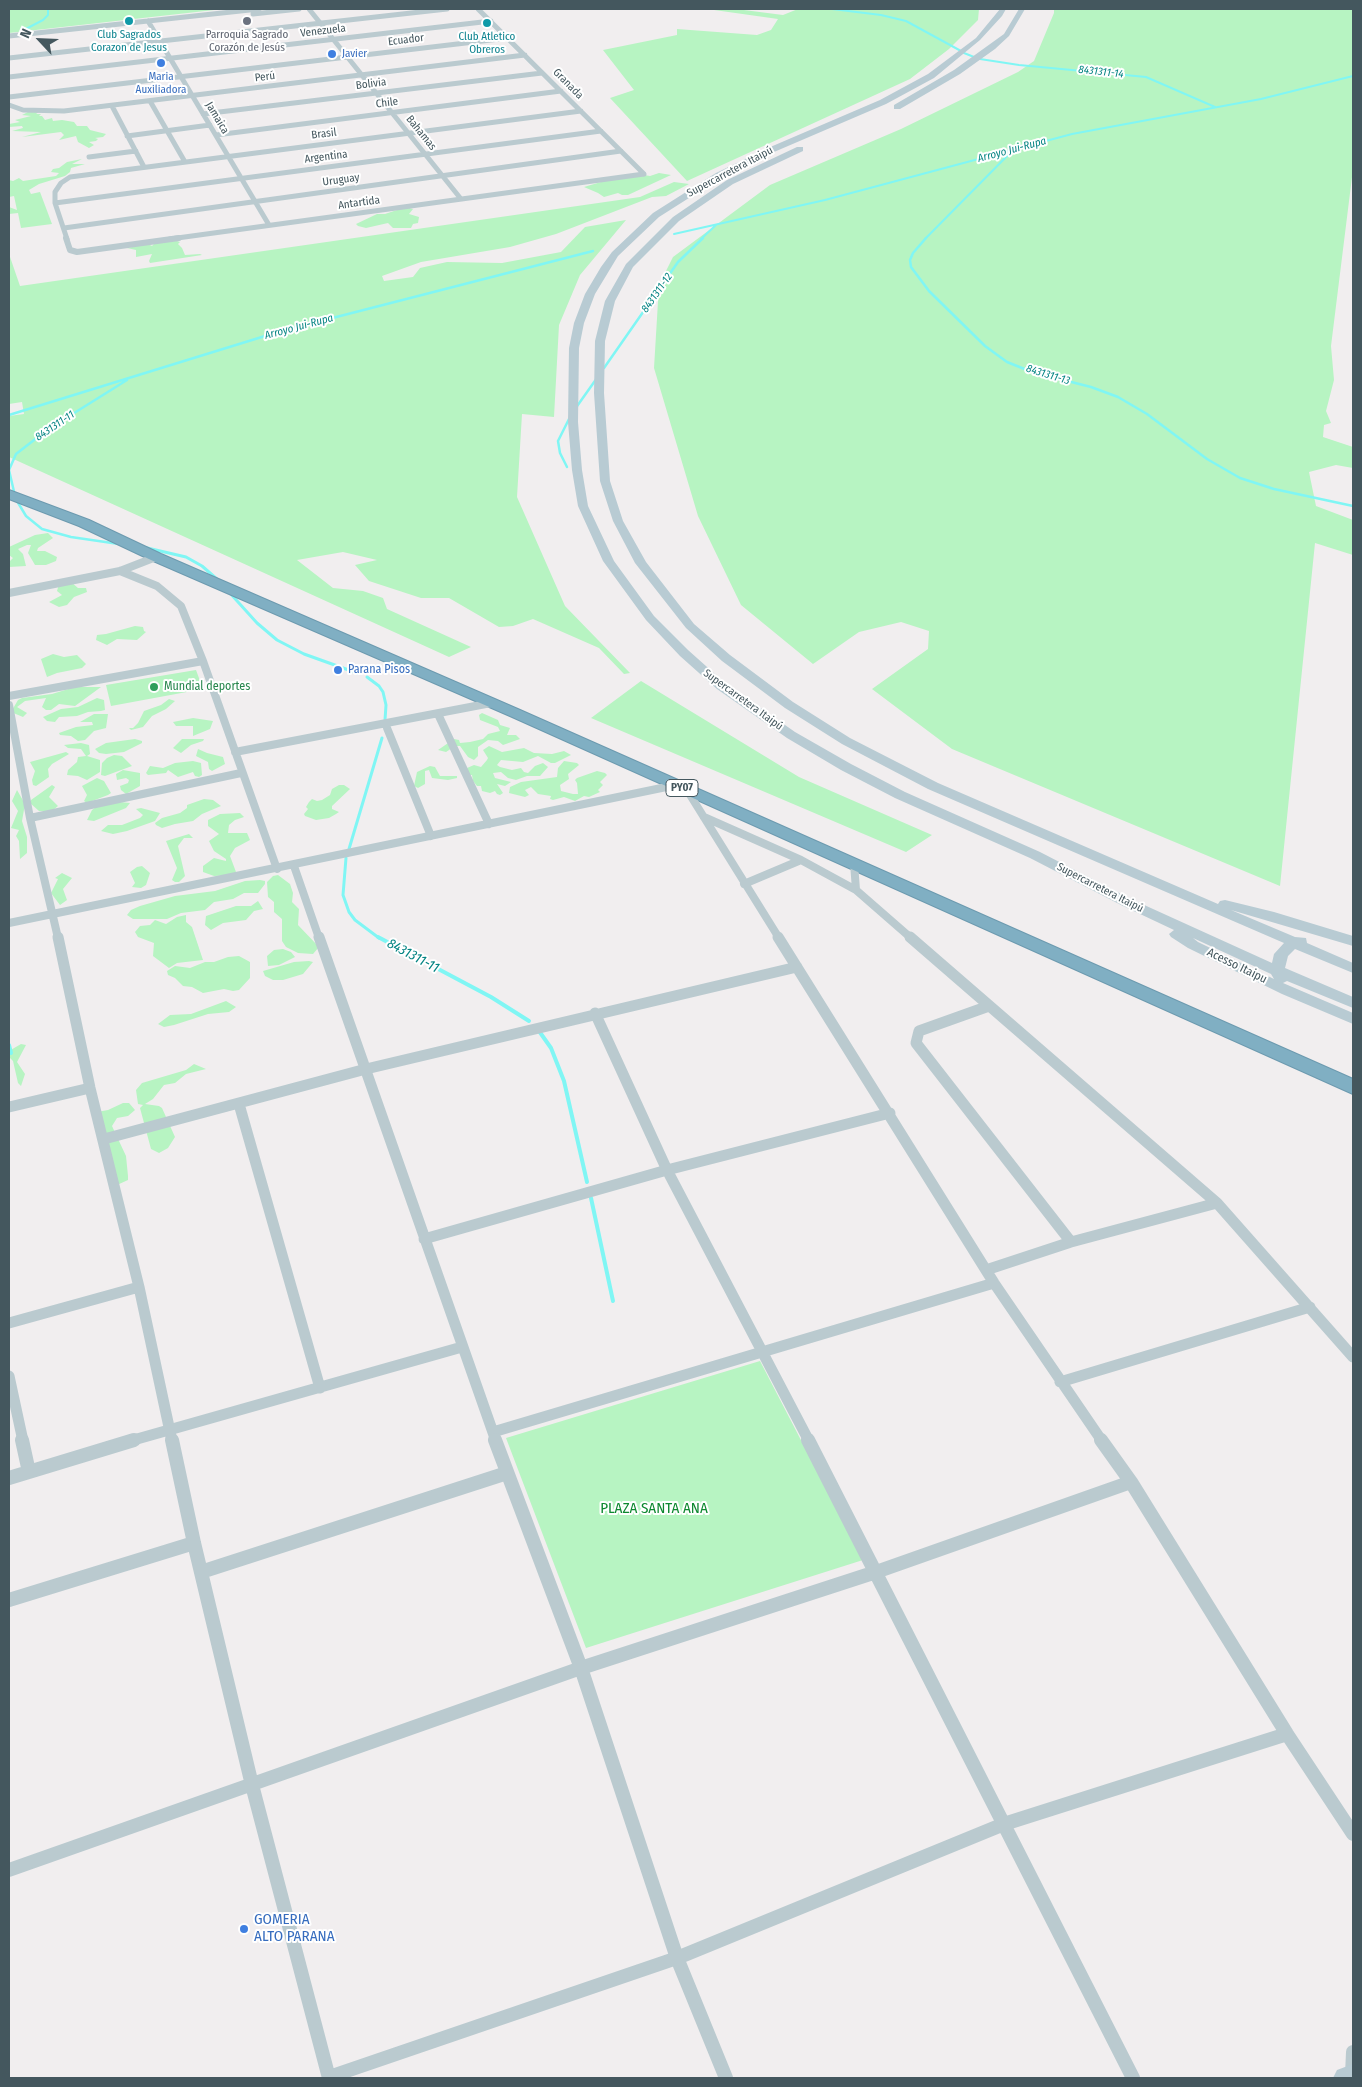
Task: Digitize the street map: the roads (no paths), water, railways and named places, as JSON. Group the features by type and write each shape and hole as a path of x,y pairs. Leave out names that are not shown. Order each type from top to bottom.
{"highway":[{"name":"PY07","path":"9,494 84,523 156,557 854,863 1353,1087"}],"street":[{"path":"149,23 259,9"},
{"path":"9,36 299,9"},
{"name":"Bahamas","path":"309,9 461,199"},
{"path":"9,58 447,9"},
{"name":"Granada","path":"478,9 644,174"},
{"name":"Supercarretera Itaipú","path":"1003,9 1000,15 978,39 931,76 900,94 771,150 719,175 656,216 615,254 597,280 584,309 574,348 573,422 580,491 584,506 598,541 620,579 650,618 701,669 736,697 791,735 900,796 1035,855 1126,902 1277,971 1353,1003"},
{"name":"Supercarretera Itaipú","path":"1022,9 1007,35 957,72 921,95 730,182 676,219 643,250 621,278 606,313 600,341 599,393 605,480 618,521 641,563 690,626 726,658 789,705 846,741 933,786 1353,968"},
{"name":"Venezuela","path":"9,77 491,21"},
{"name":"Jamaica","path":"149,23 269,225"},
{"name":"Ecuador","path":"9,97 508,38"},
{"name":"Perú","path":"9,105 23,110 52,112 525,56"},
{"name":"Bolivia","path":"203,114 542,73"},
{"name":"Chile","path":"216,135 561,91"},
{"path":"150,101 185,162"},
{"path":"112,106 144,167"},
{"name":"Brasil","path":"55,203 55,192 61,183 70,177 580,111"},
{"path":"128,136 210,125"},
{"path":"819,130 834,135"},
{"name":"Argentina","path":"55,203 601,131"},
{"path":"89,157 136,151"},
{"name":"Uruguay","path":"64,228 621,151"},
{"name":"Antartida","path":"64,228 70,250 78,252 644,174"},
{"path":"55,203 64,228"},
{"path":"656,216 654,221 660,223 676,219"},
{"path":"9,593 120,570 156,557"},
{"path":"120,570 157,586 181,606 203,661 241,773 277,869"},
{"path":"9,696 203,661"},
{"path":"236,754 387,728 408,720 491,703"},
{"path":"9,704 30,818 53,913 90,1088 104,1138 139,1286 168,1430 194,1543 252,1785 329,2078 676,1958 1004,1824 1288,1734"},
{"path":"438,714 489,824"},
{"path":"236,754 398,719 408,720"},
{"path":"387,728 431,836"},
{"path":"30,818 241,773"},
{"path":"9,923 294,866 489,824 682,787 704,817 744,884 890,1113 994,1283 1060,1382 1131,1482 1288,1734 1353,1834"},
{"path":"704,817 801,860 856,890 1217,1203 1310,1306 1353,1357"},
{"path":"744,884 801,860"},
{"path":"854,863 856,890"},
{"path":"294,866 507,1473 581,1668 676,1958 726,2078"},
{"path":"1187,895 1269,915 1347,938"},
{"name":"Acesso Itaipu","path":"1126,902 1194,945 1287,991 1353,1019"},
{"path":"1287,991 1277,971 1281,954 1294,942 1347,938"},
{"path":"104,1138 239,1104 366,1069 595,1013 797,967"},
{"path":"989,1006 919,1031 916,1043 1071,1242"},
{"path":"595,1013 667,1170 764,1353 1133,2078"},
{"path":"9,1107 90,1088"},
{"path":"239,1104 320,1388"},
{"path":"424,1239 667,1170 890,1113"},
{"path":"986,1270 1071,1242 1217,1203"},
{"path":"493,1432 764,1353 994,1283"},
{"path":"9,1323 139,1286"},
{"path":"1060,1382 1310,1306"},
{"path":"9,1478 168,1430 462,1347"},
{"path":"9,1376 29,1472"},
{"path":"201,1572 507,1473"},
{"path":"9,1870 581,1668 876,1572 1131,1482"},
{"path":"9,1600 194,1543"},
{"path":"1350,2076 1353,2052"}],"waterway":[{"path":"20,32 43,20 48,15 48,9"},
{"name":"8431311-14","path":"832,9 881,15 906,21 961,51"},
{"name":"8431311-14","path":"964,53 974,57"},
{"name":"8431311-14","path":"980,59 1019,65 1146,77 1215,107"},
{"name":"Arroyo Jui-Rupa","path":"674,234 825,200 1072,134 1261,99 1353,76"},
{"name":"8431311-13","path":"925,239 1013,150"},
{"name":"8431311-12","path":"701,239 716,225"},
{"name":"8431311-12","path":"604,368 678,262 703,238"},
{"name":"8431311-13","path":"926,238 913,253 910,260 911,267 929,291 985,346 1007,362 1032,372 1091,387 1118,397 1147,414 1207,459 1240,478 1274,489 1353,506"},
{"name":"Arroyo Jui-Rupa","path":"9,415 278,332 593,251"},
{"name":"8431311-12","path":"575,409 597,378"},
{"name":"8431311-11","path":"15,496 9,470 16,454 47,430 127,380"},
{"name":"8431311-12","path":"567,467 560,453 558,441 570,417"},
{"name":"8431311-11","path":"17,501 26,516 42,529 71,537 119,544"},
{"name":"8431311-11","path":"143,547 186,557 202,566 218,580"},
{"name":"8431311-11","path":"229,592 257,623 277,640 304,654 357,673"},
{"name":"8431311-11","path":"367,677 379,686 383,692 386,705 385,720"},
{"name":"8431311-11","path":"349,849 382,738"},
{"name":"8431311-11","path":"346,858 343,895 349,912 355,920 379,938"},
{"name":"8431311-11","path":"378,937 491,997 529,1021"},
{"name":"8431311-11","path":"539,1031 551,1048 564,1081 587,1182"},
{"path":"9,1045 11,1053"},
{"name":"8431311-11","path":"591,1198 613,1301"}],"place":[{"name":"Club Sagrados Corazon de Jesus","path":"129,21"},
{"name":"Parroquia Sagrado Corazón de Jesús","path":"247,21"},
{"name":"Club Atletico Obreros","path":"487,23"},
{"name":"Javier","path":"332,54"},
{"name":"Maria Auxiliadora","path":"161,63"},
{"name":"Parana Pisos","path":"338,670"},
{"name":"Mundial deportes","path":"154,687"},
{"name":"GOMERIA ALTO PARANA","path":"244,1929"}],"park label":[{"name":"PLAZA SANTA ANA","path":"654,1509"}]}
